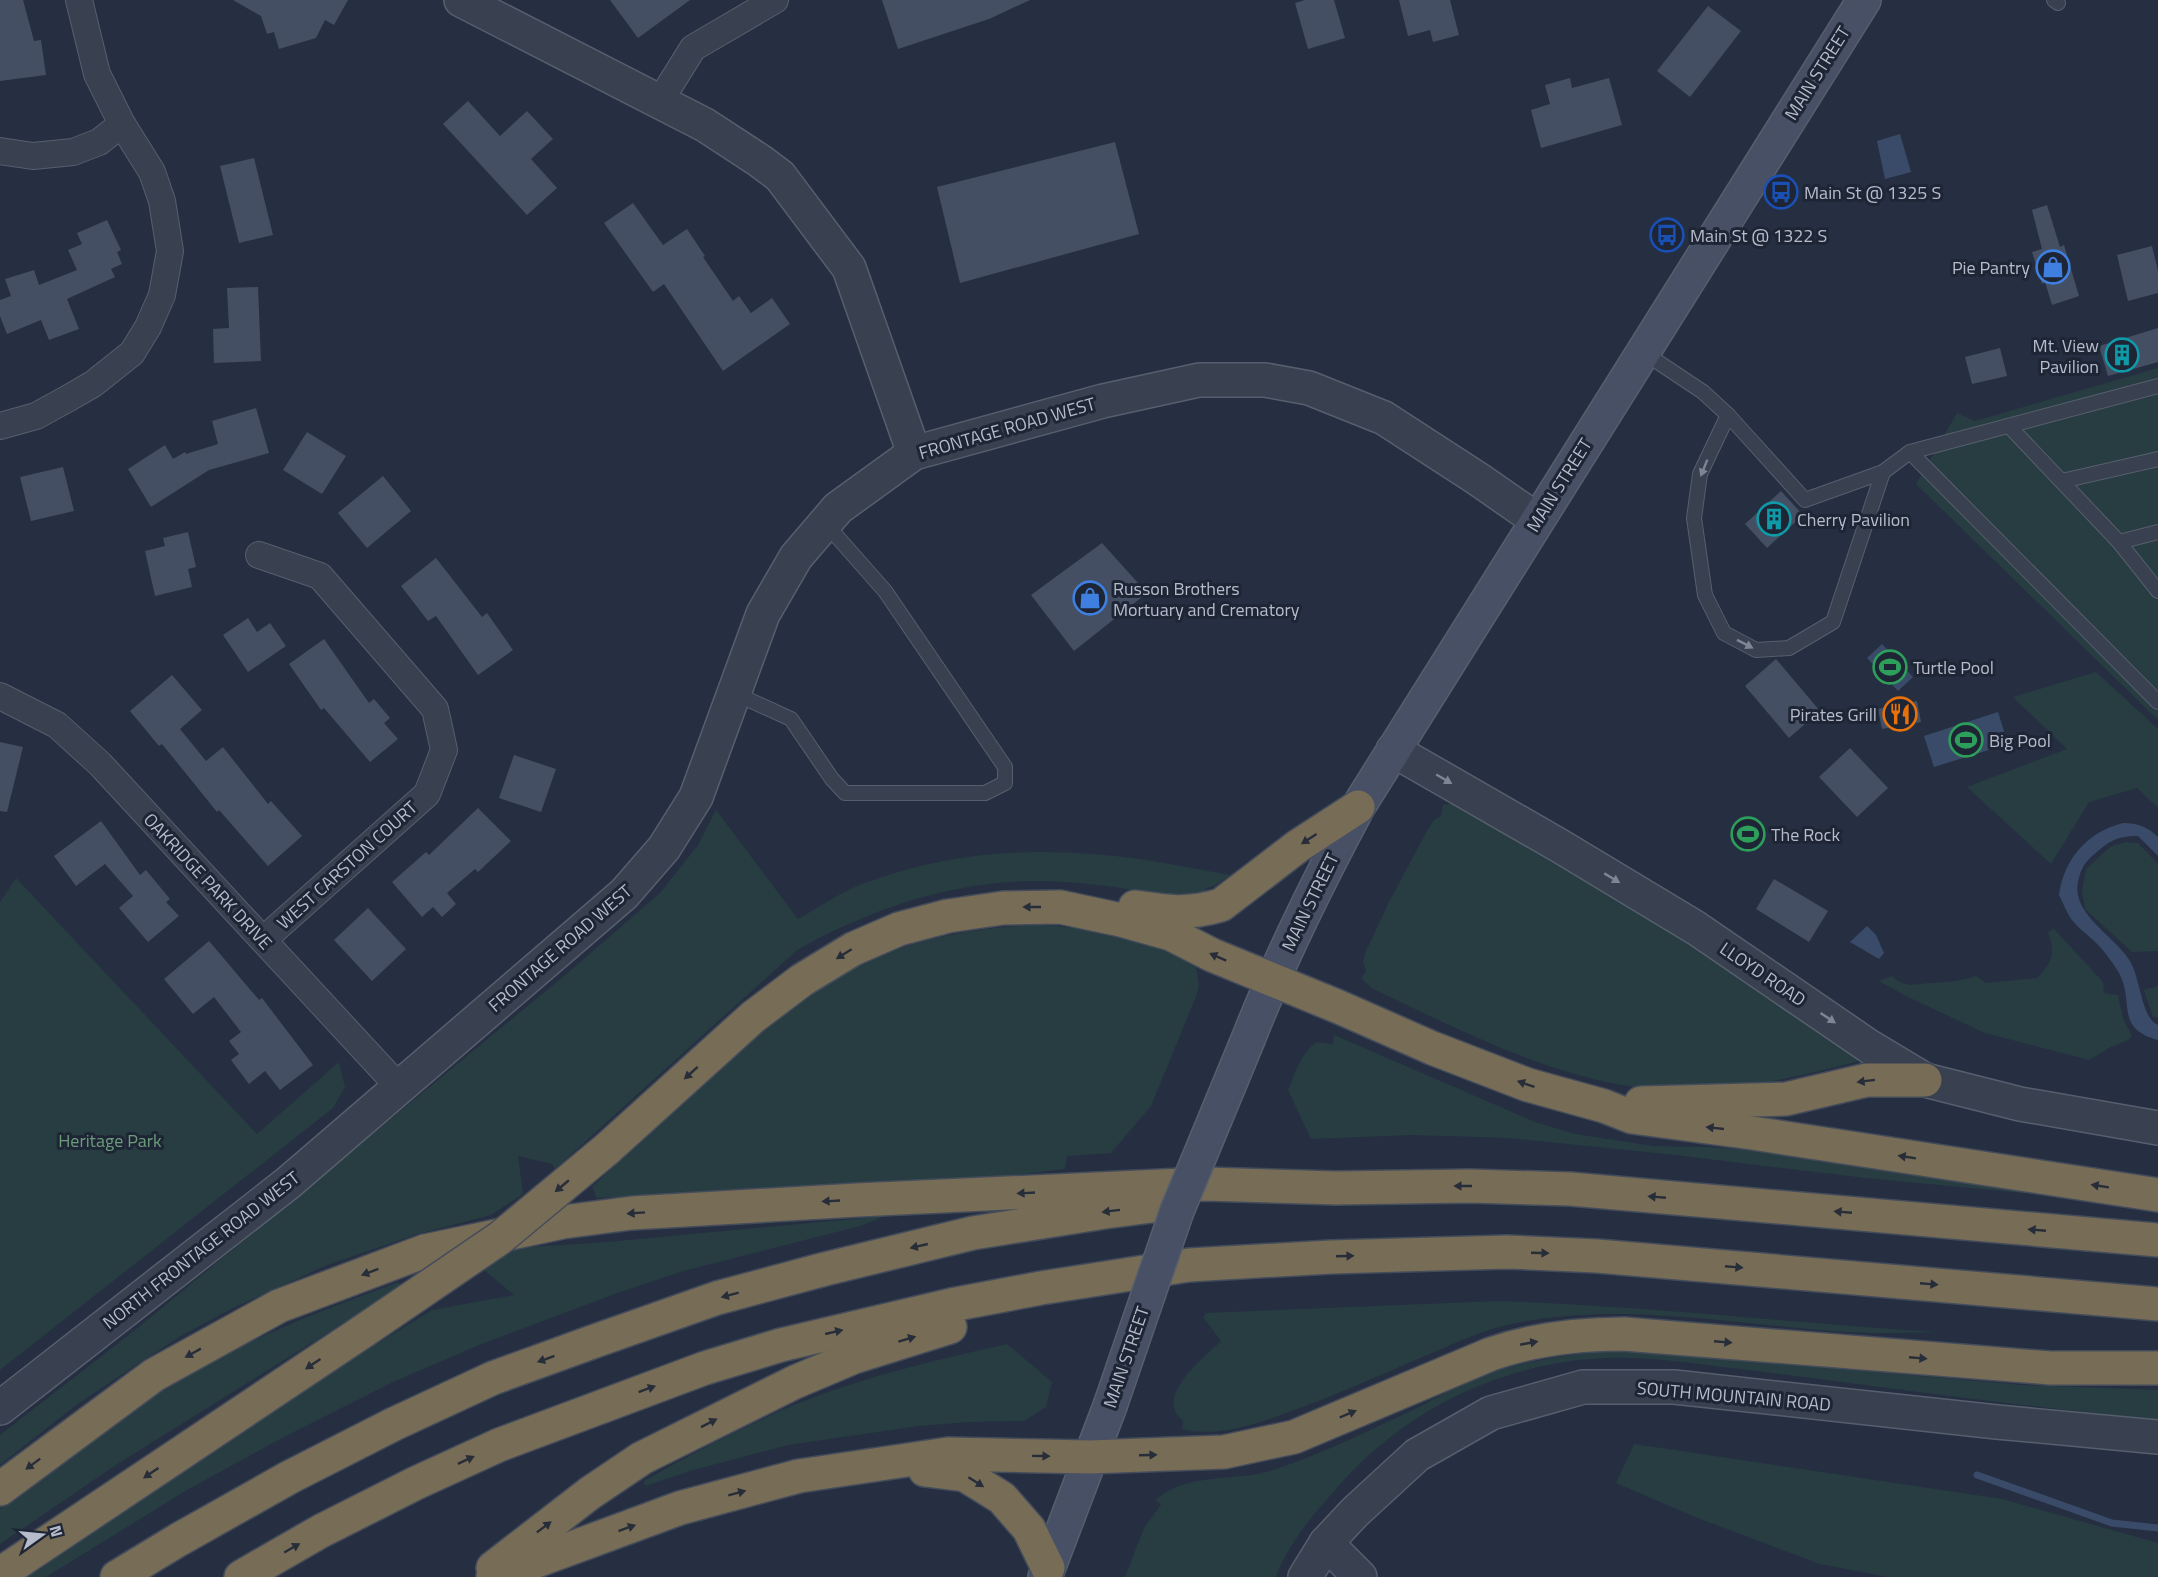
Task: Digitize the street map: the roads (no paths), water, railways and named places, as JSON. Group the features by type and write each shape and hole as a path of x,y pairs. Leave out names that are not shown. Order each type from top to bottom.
{"highway":[{"path":"1076,910 1091,904 1110,903 1172,913 1221,905 1244,890 1298,846 1358,807"},
{"path":"0,1574 500,1238 607,1149 753,1017 802,980 853,949 900,929 948,916 1003,908 1060,907 1122,920 1172,934 1212,955 1432,1048 1518,1081 1604,1106 1632,1117 2158,1195"},
{"path":"1604,1106 1786,1098 1867,1080 1924,1080"},
{"path":"0,1489 154,1375 279,1306 425,1251 563,1222 632,1214 845,1200 1204,1184 1336,1188 1470,1186 1570,1189 2158,1240"},
{"path":"117,1577 290,1477 394,1424 493,1378 717,1298 973,1233 1105,1212 1269,1193 1336,1188"},
{"path":"241,1577 321,1531 499,1445 607,1403 737,1358 859,1326 1041,1288 1189,1265 1331,1257 1507,1252 1597,1256 2158,1304"},
{"path":"482,1577 590,1493 642,1458 748,1404 854,1357 956,1325 1095,1296 1220,1278 1287,1261"},
{"path":"493,1577 680,1508 799,1476 948,1454 1090,1457 1224,1452 1294,1437 1491,1354 1517,1345 1544,1340 1624,1334 2039,1368 2158,1368"},
{"path":"878,1465 965,1475 1002,1498 1029,1529 1047,1572"}],"main road":[{"name":"MAIN STREET","path":"1047,1572 1110,1406 1177,1211 1272,980 1318,882 1358,807 1393,750 1864,0"}],"street":[{"path":"0,426 36,416 67,399 93,384 132,353 148,327 162,295 170,251 162,201 152,172 122,124 97,74 79,0"},
{"path":"461,0 705,125 780,176 849,268 914,453"},
{"path":"660,101 693,48 775,0"},
{"path":"0,151 33,156 73,152 99,142 122,124"},
{"name":"FRONTAGE ROAD WEST","path":"399,1088 624,894 664,848 696,797 763,614 796,556 838,508 914,453 1103,401 1199,380 1265,380 1309,388 1384,418 1479,479 1537,520"},
{"name":"WEST CARSTON COURT","path":"259,555 320,576 435,709 444,750 427,794 263,940"},
{"name":"OAKRIDGE PARK DRIVE","path":"0,696 57,725 100,764 399,1088"},
{"name":"LLOYD ROAD","path":"1393,750 1560,846 1696,928 1870,1047 1924,1080 2020,1104 2158,1128"},
{"name":"NORTH FRONTAGE ROAD WEST","path":"0,1408 288,1183 399,1088"},
{"name":"SOUTH MOUNTAIN ROAD","path":"1305,1577 1326,1543 1355,1512 1418,1455 1491,1413 1583,1387 1674,1387 2158,1437"},
{"path":"1326,1543 1360,1577"}],"lane":[{"path":"1643,352 1703,392 1728,415 1804,500 1883,472 1910,452 2158,386"},
{"path":"1728,415 1701,474 1694,518 1698,555 1705,595 1724,633 1755,650 1789,648 1833,622 1883,472"},
{"path":"2009,426 2119,542 2158,591"},
{"path":"1910,452 2158,702"},
{"path":"2062,481 2158,459"},
{"path":"734,693 791,719 844,793 985,793 1005,783 1005,767 885,591 825,523"},
{"path":"2119,542 2158,532"}],"water":[{"path":"1900,134 1911,172 1885,179 1877,141"},
{"name":"Turtle Pool","path":"1882,644 1913,677 1898,691 1867,658"},
{"name":"Big Pool","path":"1998,712 2008,744 1934,767 1924,736"},
{"path":"2123,823 2142,826 2158,837 2158,856 2138,836 2111,841 2084,866 2078,882 2078,894 2081,905 2088,915 2131,963 2148,1015 2158,1025 2158,1040 2136,1029 2128,1013 2126,994 2119,973 2100,947 2072,920 2059,895 2066,870 2079,849 2099,833"},
{"path":"1867,926 1876,935 1884,953 1879,959 1850,942"}],"waterway":[{"path":"1977,1475 2112,1523 2158,1528"}],"place":[{"name":"Main St @ 1325 S","path":"1781,192"},
{"name":"Main St @ 1322 S","path":"1667,235"},
{"name":"Pie Pantry","path":"2053,267"},
{"name":"Mt. View Pavilion","path":"2122,355"},
{"name":"Cherry Pavilion","path":"1774,519"},
{"name":"Russon Brothers Mortuary and Crematory","path":"1090,598"},
{"name":"Turtle Pool","path":"1890,667"},
{"name":"Pirates Grill","path":"1900,714"},
{"name":"Big Pool","path":"1966,740"},
{"name":"The Rock","path":"1748,834"}],"park label":[{"name":"Heritage Park","path":"110,1140"}]}
